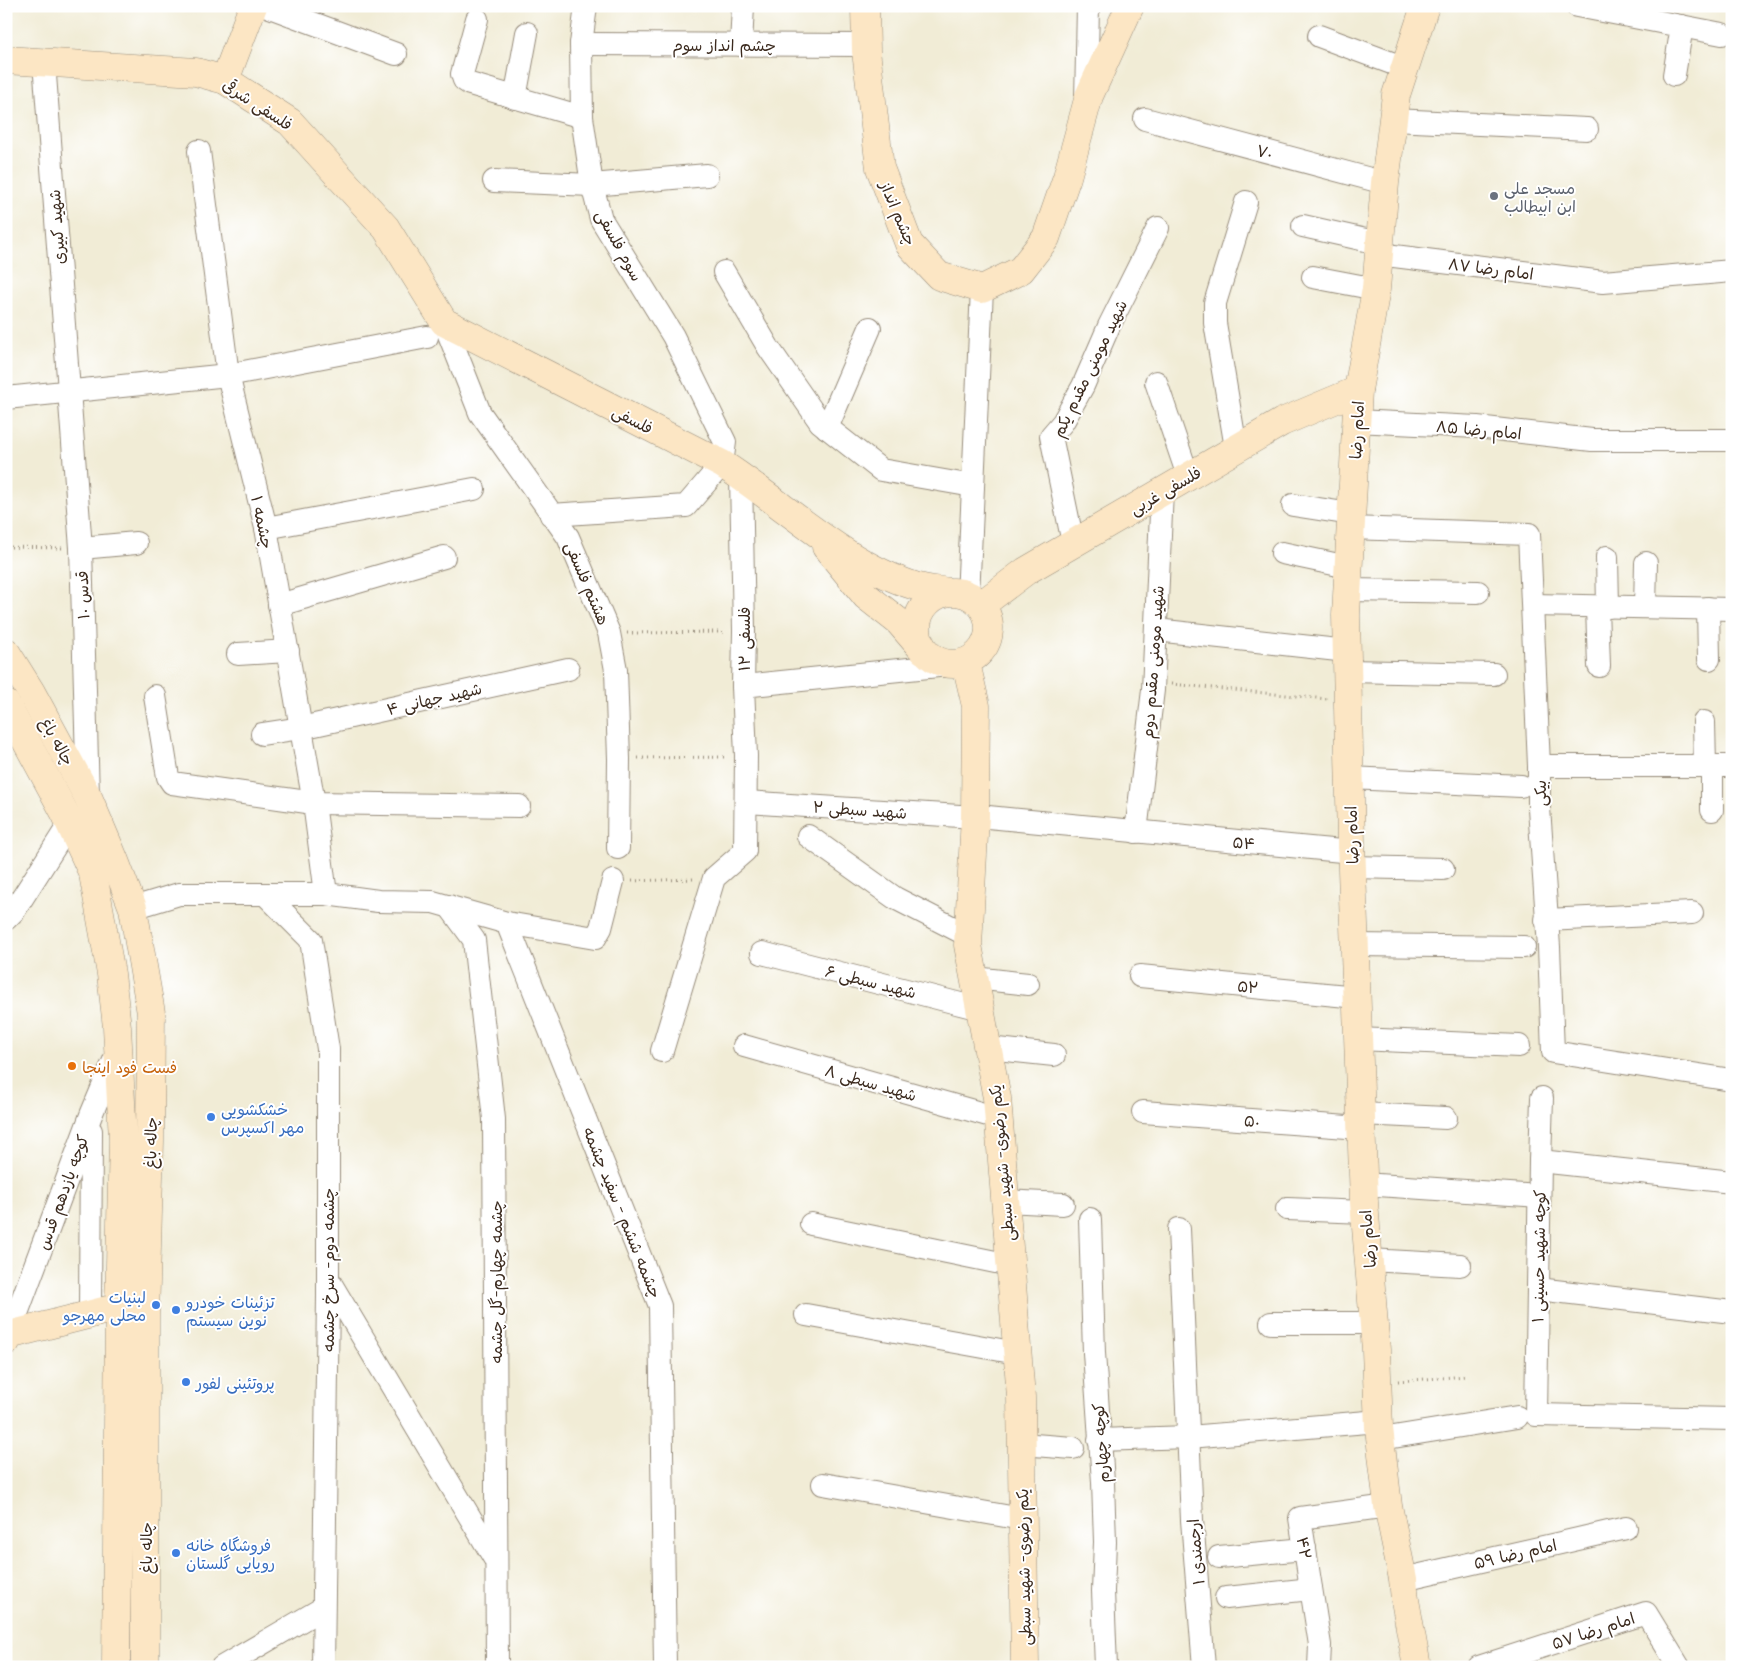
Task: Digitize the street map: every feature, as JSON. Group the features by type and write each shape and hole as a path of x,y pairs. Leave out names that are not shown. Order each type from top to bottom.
{"street":[{"path":"225,80 253,6"},
{"path":"267,6 396,54"},
{"name":"سوم فلسفی","path":"586,6 582,44 582,117 592,185 601,219 673,336 725,442 731,470"},
{"path":"742,44 743,6"},
{"name":"چشم انداز","path":"865,6 866,45 880,168 909,244 939,276 982,289"},
{"path":"1086,109 1088,6"},
{"path":"966,598 982,289 1020,270 1046,238 1067,177 1089,96 1130,6"},
{"name":"امام رضا","path":"1417,1667 1403,1579 1388,1506 1380,1430 1363,1184 1347,661 1348,578 1358,390 1376,289 1385,183 1396,95 1425,6"},
{"path":"1580,7 1722,34"},
{"path":"477,19 462,74 464,80 470,84 582,117"},
{"path":"1674,75 1682,26"},
{"path":"515,98 527,33"},
{"path":"1319,36 1405,68"},
{"name":"چشم انداز سوم","path":"582,44 866,45"},
{"name":"فلسفی شرقی","path":"6,60 196,72 225,80 290,122 386,228 436,330"},
{"name":"شهید کبیری","path":"44,62 69,393"},
{"name":"۷۰","path":"1145,120 1385,183"},
{"path":"1393,120 1588,129"},
{"name":"چشمه ۱","path":"200,151 228,375 266,528 314,803 326,894"},
{"path":"494,181 592,185 707,176"},
{"path":"1236,448 1215,323 1215,303 1246,202"},
{"name":"امام رضا ۸۷","path":"1303,226 1379,249 1603,282 1732,271"},
{"name":"شهید مومنی مقدم یکم","path":"1073,544 1051,436 1063,422 1084,386 1109,326 1158,228"},
{"path":"724,272 768,347 820,422 881,470 973,486"},
{"path":"1313,277 1376,289"},
{"path":"827,428 870,328"},
{"path":"6,398 69,393 228,375 436,330"},
{"name":"فلسفی","path":"436,330 731,470 813,530"},
{"name":"هشتم فلسفی","path":"436,330 480,413 568,537 609,634 616,670 619,759 618,848"},
{"path":"1156,382 1188,476"},
{"name":"فلسفی غربی","path":"966,598 1026,571 1282,422 1358,390"},
{"name":"قدس ۱۰","path":"69,393 81,548 88,798"},
{"name":"امام رضا ۸۵","path":"1356,421 1477,427 1602,440 1732,440"},
{"path":"551,514 686,506 731,470"},
{"name":"۱۲ فلسفی","path":"714,878 745,851 744,631 731,470"},
{"path":"266,528 474,489"},
{"name":"شهید مومنی مقدم دوم","path":"1136,832 1153,683 1162,491"},
{"path":"1293,505 1351,521"},
{"name":"بیکی","path":"1351,521 1529,534 1540,766 1539,808 1553,1052 1725,1080"},
{"path":"743,686 946,660 981,652 989,634 988,619 966,598 915,586 874,569 813,530"},
{"path":"813,530 866,596 946,660"},
{"path":"81,548 136,543"},
{"path":"1282,553 1348,578 1478,592"},
{"path":"279,605 444,557"},
{"path":"1599,666 1607,557"},
{"path":"1645,608 1646,563"},
{"path":"946,660 916,628 919,613 930,600 966,598"},
{"path":"1532,606 1732,609"},
{"path":"1708,608 1708,659"},
{"path":"1156,630 1347,661 1494,674"},
{"path":"238,654 288,651"},
{"name":"چاله باغ","path":"6,652 31,692 88,798 133,908 151,1013 150,1142 145,1316 145,1667"},
{"name":"یکم رضوی- شهید سبطی","path":"946,660 976,706 981,817 968,945 997,1098 1021,1398 1025,1667"},
{"name":"۴ شهید جهانی","path":"262,734 301,728 568,669"},
{"path":"155,696 168,777 172,783 314,803 519,806"},
{"name":"چاله باغ","path":"6,704 70,824 93,874 111,974 123,1139 119,1306 116,1667"},
{"path":"1704,722 1716,766 1712,810"},
{"path":"1540,766 1716,766"},
{"path":"1350,778 1520,786"},
{"name":"۲ شهید سبطی","path":"746,802 981,817 1136,832"},
{"path":"6,919 14,911 70,824"},
{"name":"۵۴","path":"1136,832 1352,860 1443,869"},
{"path":"808,836 895,898 969,936"},
{"path":"662,1051 714,878"},
{"path":"133,908 179,894 326,894 378,901 433,902 507,923 595,938 601,928 613,881"},
{"name":"چشمه دوم- سرخ چشمه","path":"265,894 311,940 328,1049 328,1278 323,1667"},
{"name":"چشمه چهارم-گل چشمه","path":"449,906 474,940 494,1119 497,1667"},
{"path":"1546,920 1692,913"},
{"name":"چشمه ششم - سفید چشمه","path":"507,923 660,1306 665,1667"},
{"path":"1355,945 1524,947"},
{"name":"۶ شهید سبطی","path":"762,953 980,1009"},
{"name":"۵۲","path":"1140,976 1357,997"},
{"path":"975,978 1028,984"},
{"path":"1358,1039 1519,1046"},
{"name":"۸ شهید سبطی","path":"744,1046 998,1118"},
{"path":"988,1048 1054,1055"},
{"name":"کوچه یازدهم قدس","path":"8,1339 91,1115 118,1050"},
{"name":"کوچه شهید حسینی ۱","path":"1527,1416 1538,1288 1542,1098"},
{"name":"۵۰","path":"1143,1112 1361,1121 1446,1118"},
{"path":"90,1314 91,1115"},
{"path":"1540,1161 1732,1182"},
{"path":"1363,1184 1539,1196"},
{"path":"1005,1201 1063,1204"},
{"path":"1287,1209 1365,1212"},
{"name":"کوچه چهارم","path":"1090,1218 1099,1440 1103,1482 1103,1591 1106,1667"},
{"path":"811,1224 1010,1265"},
{"name":"۱ ارجمندی","path":"1179,1229 1192,1520 1204,1667"},
{"path":"1369,1260 1460,1264"},
{"path":"328,1278 497,1562"},
{"path":"1538,1288 1732,1312"},
{"path":"8,1339 119,1306"},
{"path":"806,1315 1017,1353"},
{"path":"1271,1323 1374,1323"},
{"path":"1099,1440 1380,1430 1527,1416 1732,1419"},
{"path":"1021,1444 1073,1448"},
{"path":"822,1484 1022,1520"},
{"name":"۴۲","path":"1319,1667 1320,1644 1300,1518 1388,1506"},
{"name":"۵۹ امام رضا","path":"1403,1579 1626,1528"},
{"path":"1219,1557 1305,1549"},
{"path":"1226,1598 1311,1589"},
{"path":"222,1667 323,1608"},
{"name":"امام رضا ۵۷","path":"1479,1667 1646,1613 1679,1667"}],"path":[{"path":"6,547 81,548"},
{"path":"609,634 744,631"},
{"path":"1153,683 1348,701"},
{"path":"619,759 746,756"},
{"path":"613,881 714,878"},
{"path":"1378,1382 1467,1376"}],"place":[{"name":"مسجد علی ابن ابیطالب","path":"1494,196"},
{"name":"فست فود اينجا","path":"72,1066"},
{"name":"خشکشویی مهر اکسپرس","path":"211,1117"},
{"name":"لبنیات محلی مهرجو","path":"156,1305"},
{"name":"تزئینات خودرو نوین سیستم","path":"176,1310"},
{"name":"پروتئینی لفور","path":"186,1382"},
{"name":"فروشگاه خانه رویایی گلستان","path":"176,1553"}]}
